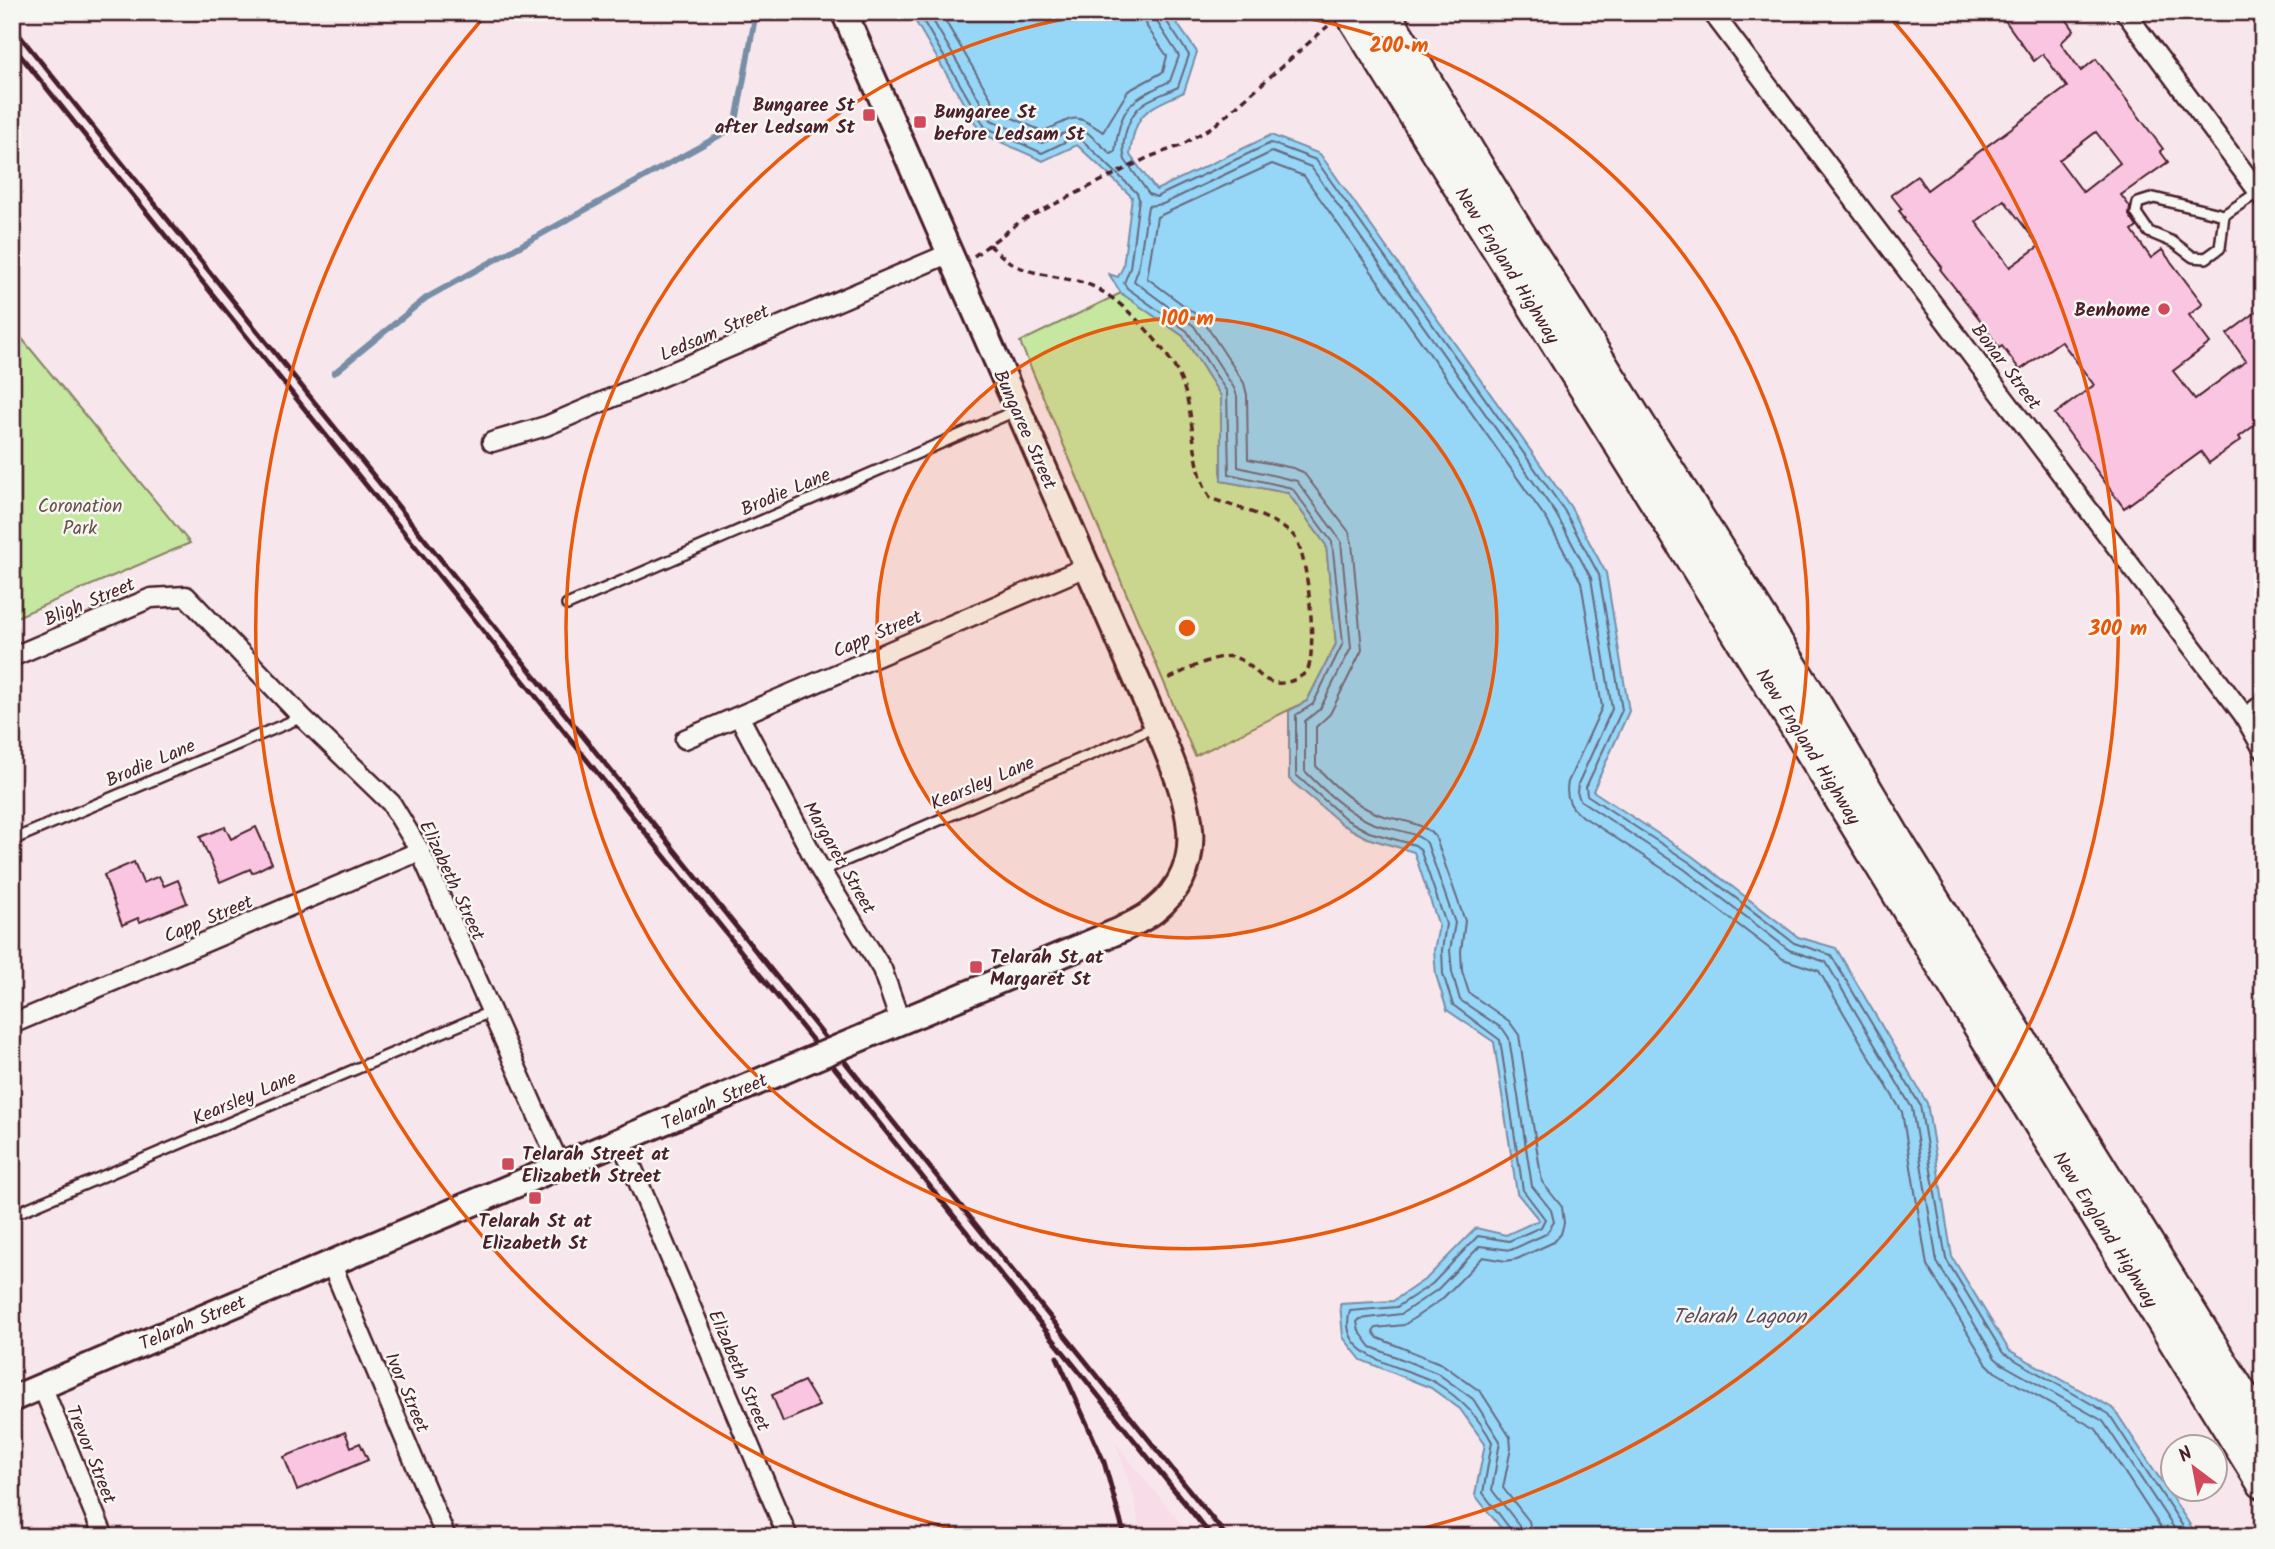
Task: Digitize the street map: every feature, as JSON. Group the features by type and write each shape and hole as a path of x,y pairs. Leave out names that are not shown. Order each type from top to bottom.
{"highway":[{"name":"New England Highway","path":"1383,12 2263,1430"},
{"name":"New England Highway","path":"1342,17 1786,709 2263,1482"}],"street":[{"name":"Bungaree Street","path":"844,12 960,255 1017,410 1157,726 1186,798 1191,850"},
{"name":"Bonar Street","path":"1712,12 2243,714 2263,749"},
{"path":"2125,12 2261,195"},
{"name":"Ledsam Street","path":"492,442 547,426 960,255"},
{"name":"Capp Street","path":"685,739 1086,567"},
{"name":"Bligh Street","path":"12,657 151,598 186,596"},
{"name":"Elizabeth Street","path":"186,596 302,717 391,803 420,851 560,1166"},
{"name":"Margaret Street","path":"739,716 821,871 882,969 900,1021"},
{"name":"Telarah Street","path":"12,1399 900,1021 1121,930 1154,911 1178,886 1191,850"},
{"name":"Capp Street","path":"12,1024 420,851"},
{"name":"Elizabeth Street","path":"621,1141 788,1537"},
{"name":"Ivor Street","path":"331,1263 446,1537"},
{"name":"Trevor Street","path":"42,1386 104,1537"}],"lane":[{"path":"2224,215 2220,248 2206,258 2193,257 2173,242 2149,232 2136,213 2138,203 2154,198 2224,215 2261,195"},
{"name":"Brodie Lane","path":"567,605 1017,410"},
{"path":"2243,714 2263,698"},
{"name":"Brodie Lane","path":"12,840 302,717"},
{"name":"Kearsley Lane","path":"821,871 1157,726"},
{"name":"Kearsley Lane","path":"12,1215 490,1012"}],"path":[{"path":"960,255 989,245 1021,221 1096,182 1149,157 1180,146 1214,125 1342,17"},
{"path":"989,245 1018,267 1089,284 1111,297 1154,337 1170,358 1182,381 1201,482 1210,498 1269,519 1295,536 1310,590 1311,655 1307,671 1295,680 1276,684 1263,680 1245,662 1230,656 1168,679"}],"shaded area":[{"path":"1115,1442 1192,1537 1140,1537 1135,1501"}],"green space":[{"path":"1121,293 1183,336 1221,396 1221,481 1288,493 1326,545 1336,644 1307,701 1195,756 1020,342"},
{"name":"Coronation Park","path":"19,335 190,543 12,619 12,340"}],"water":[{"name":"Telarah Lagoon","path":"910,12 1169,12 1197,52 1184,92 1152,108 1139,120 1135,129 1130,155 1156,190 1271,135 1320,154 1570,506 1606,573 1629,711 1593,791 1692,856 1798,937 1836,948 1927,1103 1952,1257 2009,1350 2114,1409 2160,1479 2160,1504 2176,1504 2198,1537 1508,1537 1475,1495 1485,1444 1460,1409 1431,1388 1361,1360 1343,1337 1340,1304 1393,1301 1427,1278 1476,1228 1506,1235 1539,1220 1517,1193 1494,1042 1447,1010 1436,975 1434,950 1439,926 1414,852 1367,838 1343,825 1289,779 1289,711 1307,701 1336,644 1326,545 1288,493 1221,481 1221,396 1183,336 1121,293 1109,274 1118,277 1123,267 1132,197 1077,145 1043,161 981,133"}],"building":[{"path":"1999,12 2061,12 2074,30 2061,43 2081,71 2096,59 2163,149 2160,151 2168,162 2121,195 2130,207 2129,215 2137,227 2132,231 2151,258 2162,250 2203,304 2189,315 2210,343 2173,371 2195,399 2246,361 2227,334 2263,307 2263,419 2239,437 2241,440 2209,463 2201,452 2124,508 2055,414 2094,385 2061,341 2020,370 2002,346 1999,348 1940,269 1942,267 1903,219 1905,218 1899,211 1902,209 1891,195 1917,176 1927,190 2067,87 2043,54 2034,61","holes":["2096,132 2120,163 2083,192 2059,160","2004,200 2039,246 2010,267 1976,222"]},
{"path":"225,827 231,839 256,827 272,863 252,873 250,869 220,882 200,837"},
{"path":"134,862 143,883 159,876 164,886 178,880 187,903 140,922 138,918 122,925 104,875"},
{"path":"804,1381 819,1406 783,1422 772,1395"},
{"path":"345,1432 351,1447 360,1443 368,1460 297,1490 284,1457"}],"waterway":[{"path":"334,373 426,298 735,127 756,12"}],"railway":[{"path":"12,26 1227,1537"},
{"path":"12,45 1212,1537"},
{"path":"1057,1357 1104,1462 1125,1537"}],"place":[{"name":"Bungaree St after Ledsam St","path":"869,115"},
{"name":"Bungaree St before Ledsam St","path":"920,122"},
{"name":"Benhome","path":"2164,309"},
{"name":"Telarah St at Margaret St","path":"976,967"},
{"name":"Telarah Street at Elizabeth Street","path":"508,1164"},
{"name":"Telarah St at Elizabeth St","path":"535,1198"}]}
